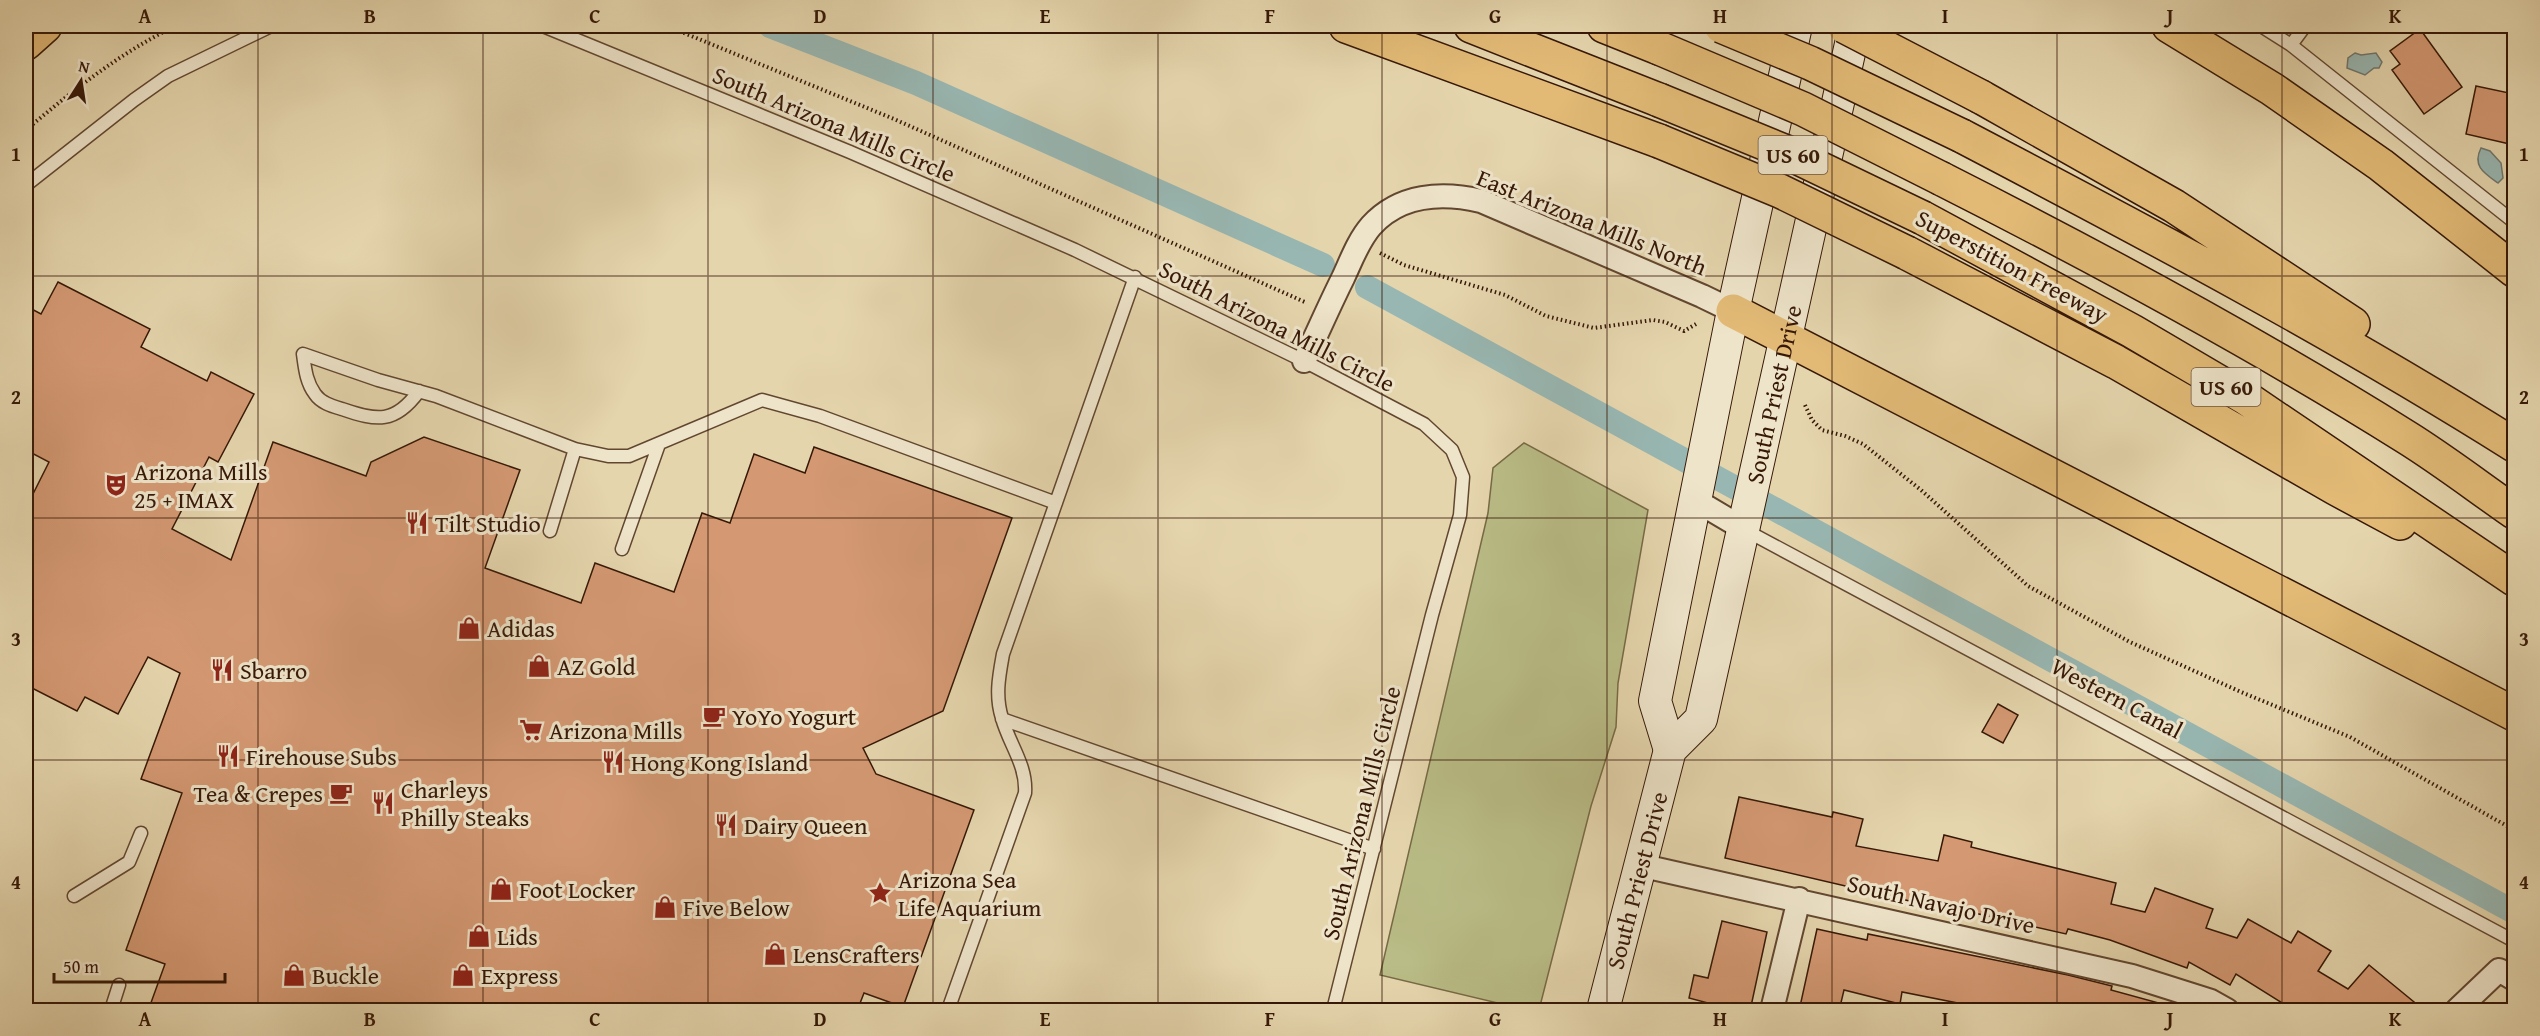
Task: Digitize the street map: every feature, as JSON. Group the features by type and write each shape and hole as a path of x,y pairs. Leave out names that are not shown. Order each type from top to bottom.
{"highway":[{"path":"26,43 45,26"},
{"path":"1346,26 1659,141 1780,191 1907,253 2116,362 2335,488 2514,584"},
{"name":"Superstition Freeway","path":"1472,26 1786,152 1923,218 2132,330 2246,398 2350,466 2514,579"},
{"path":"1502,26 1659,100"},
{"path":"1604,26 1803,109 2140,282 2407,438 2514,512"},
{"path":"1721,26 1810,63 1962,136 2167,243 2312,324 2514,446"},
{"path":"1844,26 1981,97 2174,207 2374,338 2514,437"},
{"path":"2169,26 2272,89 2381,165 2514,270"},
{"path":"1732,311 2514,714"}],"main road":[{"path":"1670,750 1655,701 1732,311 1797,26"},
{"name":"South Priest Drive","path":"1603,1011 1670,750 1701,719 1855,26"}],"street":[{"name":"East Arizona Mills North","path":"1304,362 1357,249 1370,227 1397,206 1416,198 1461,196 1481,201 1732,311"},
{"name":"Western Canal","path":"1696,496 1745,524"},
{"name":"South Navajo Drive","path":"1639,865 2132,975 2211,1001 2227,1011"},
{"path":"1772,1011 1799,899"},
{"path":"2457,1011 2506,975"}],"lane":[{"path":"26,185 168,76 271,26"},
{"name":"South Arizona Mills Circle","path":"543,26 850,152 1135,278 1424,424 1452,450 1463,477 1460,515 1431,615 1333,1011"},
{"path":"2261,26 2291,45 2514,222"},
{"path":"2291,45 2304,26"},
{"path":"948,1011 1025,793 1021,761 1002,719 997,688 1003,654 1135,278"},
{"path":"419,391 410,404 394,413 380,419 370,418 327,404 315,394 305,374 303,354 419,391 494,417 575,449 608,456 629,456 762,400 820,416 1056,503"},
{"path":"622,549 659,444"},
{"path":"550,531 575,449"},
{"name":"Western Canal","path":"1745,524 2514,941"},
{"path":"1002,719 1374,849"},
{"path":"74,896 129,862 141,833"},
{"path":"111,1011 119,985"}],"path":[{"path":"26,130 64,98 140,43 175,26"},
{"path":"667,26 894,119 1284,291 1330,306"},
{"path":"1357,249 1505,295 1546,316 1594,328 1653,320 1665,322 1684,331 1696,324"},
{"path":"1805,405 1812,420 1822,430 1845,435 1863,444 1921,490 2028,586 2130,642 2241,693 2350,737 2514,830"}],"green space":[{"path":"1524,443 1648,510 1618,683 1616,727 1591,806 1539,1010 1527,1010 1380,975 1488,513 1493,468"}],"water":[{"path":"2355,53 2361,55 2376,53 2382,62 2379,68 2374,68 2365,75 2347,68 2348,58"},
{"path":"2481,148 2490,151 2501,163 2503,178 2498,183 2484,172 2479,164"}],"building":[{"path":"2420,29 2462,87 2424,114 2392,70 2400,64 2390,51"},
{"path":"2476,86 2514,94 2514,145 2466,134"},
{"name":"Arizona Mills","path":"58,282 150,329 141,347 207,381 211,372 254,394 218,462 209,457 172,529 231,560 273,442 366,476 371,462 424,437 520,470 485,568 581,603 595,563 674,592 702,513 730,523 754,454 805,473 814,447 1012,518 943,711 863,748 876,774 974,810 903,1007 864,993 857,1011 148,1011 165,964 126,950 182,793 141,779 180,673 148,657 118,714 85,697 77,711 26,685 26,508 49,462 26,450 26,306 41,314"},
{"path":"1998,704 2018,715 2003,743 1982,732"},
{"path":"1739,797 1832,817 1833,812 1863,819 1856,846 1938,861 1944,835 1972,842 1971,847 2116,883 2111,904 2145,912 2155,888 2213,909 2206,928 2237,938 2248,919 2291,943 2298,931 2331,951 2318,971 2348,989 2369,965 2425,1011 2295,1011 2236,974 2230,985 2189,962 2187,968 2110,940 2068,929 2066,934 1957,909 1957,912 1725,858"},
{"path":"1722,921 1767,932 1750,1011 1706,1011 1708,1003 1689,998 1694,975 1708,978"},
{"path":"1817,929 1867,940 1868,934 2068,975 2112,986 2111,990 2166,1005 2165,1011 1998,1011 1902,992 1900,1004 1844,990 1839,1011 1799,1011"}],"waterway":[{"path":"770,26 916,83 1323,265"},
{"path":"1367,287 2514,912"}],"place":[{"name":"Arizona Mills 25 + IMAX","path":"116,485"},
{"name":"Tilt Studio","path":"417,523"},
{"name":"Adidas","path":"469,628"},
{"name":"AZ Gold","path":"539,666"},
{"name":"Sbarro","path":"222,670"},
{"name":"YoYo Yogurt","path":"714,716"},
{"name":"Arizona Mills","path":"531,730"},
{"name":"Firehouse Subs","path":"228,756"},
{"name":"Hong Kong Island","path":"613,762"},
{"name":"Tea & Crepes","path":"341,793"},
{"name":"Charleys Philly Steaks","path":"383,803"},
{"name":"Dairy Queen","path":"726,825"},
{"name":"Foot Locker","path":"501,889"},
{"name":"Arizona Sea Life Aquarium","path":"880,893"},
{"name":"Five Below","path":"665,907"},
{"name":"Lids","path":"479,936"},
{"name":"LensCrafters","path":"775,954"},
{"name":"Buckle","path":"294,975"},
{"name":"Express","path":"463,975"}]}
